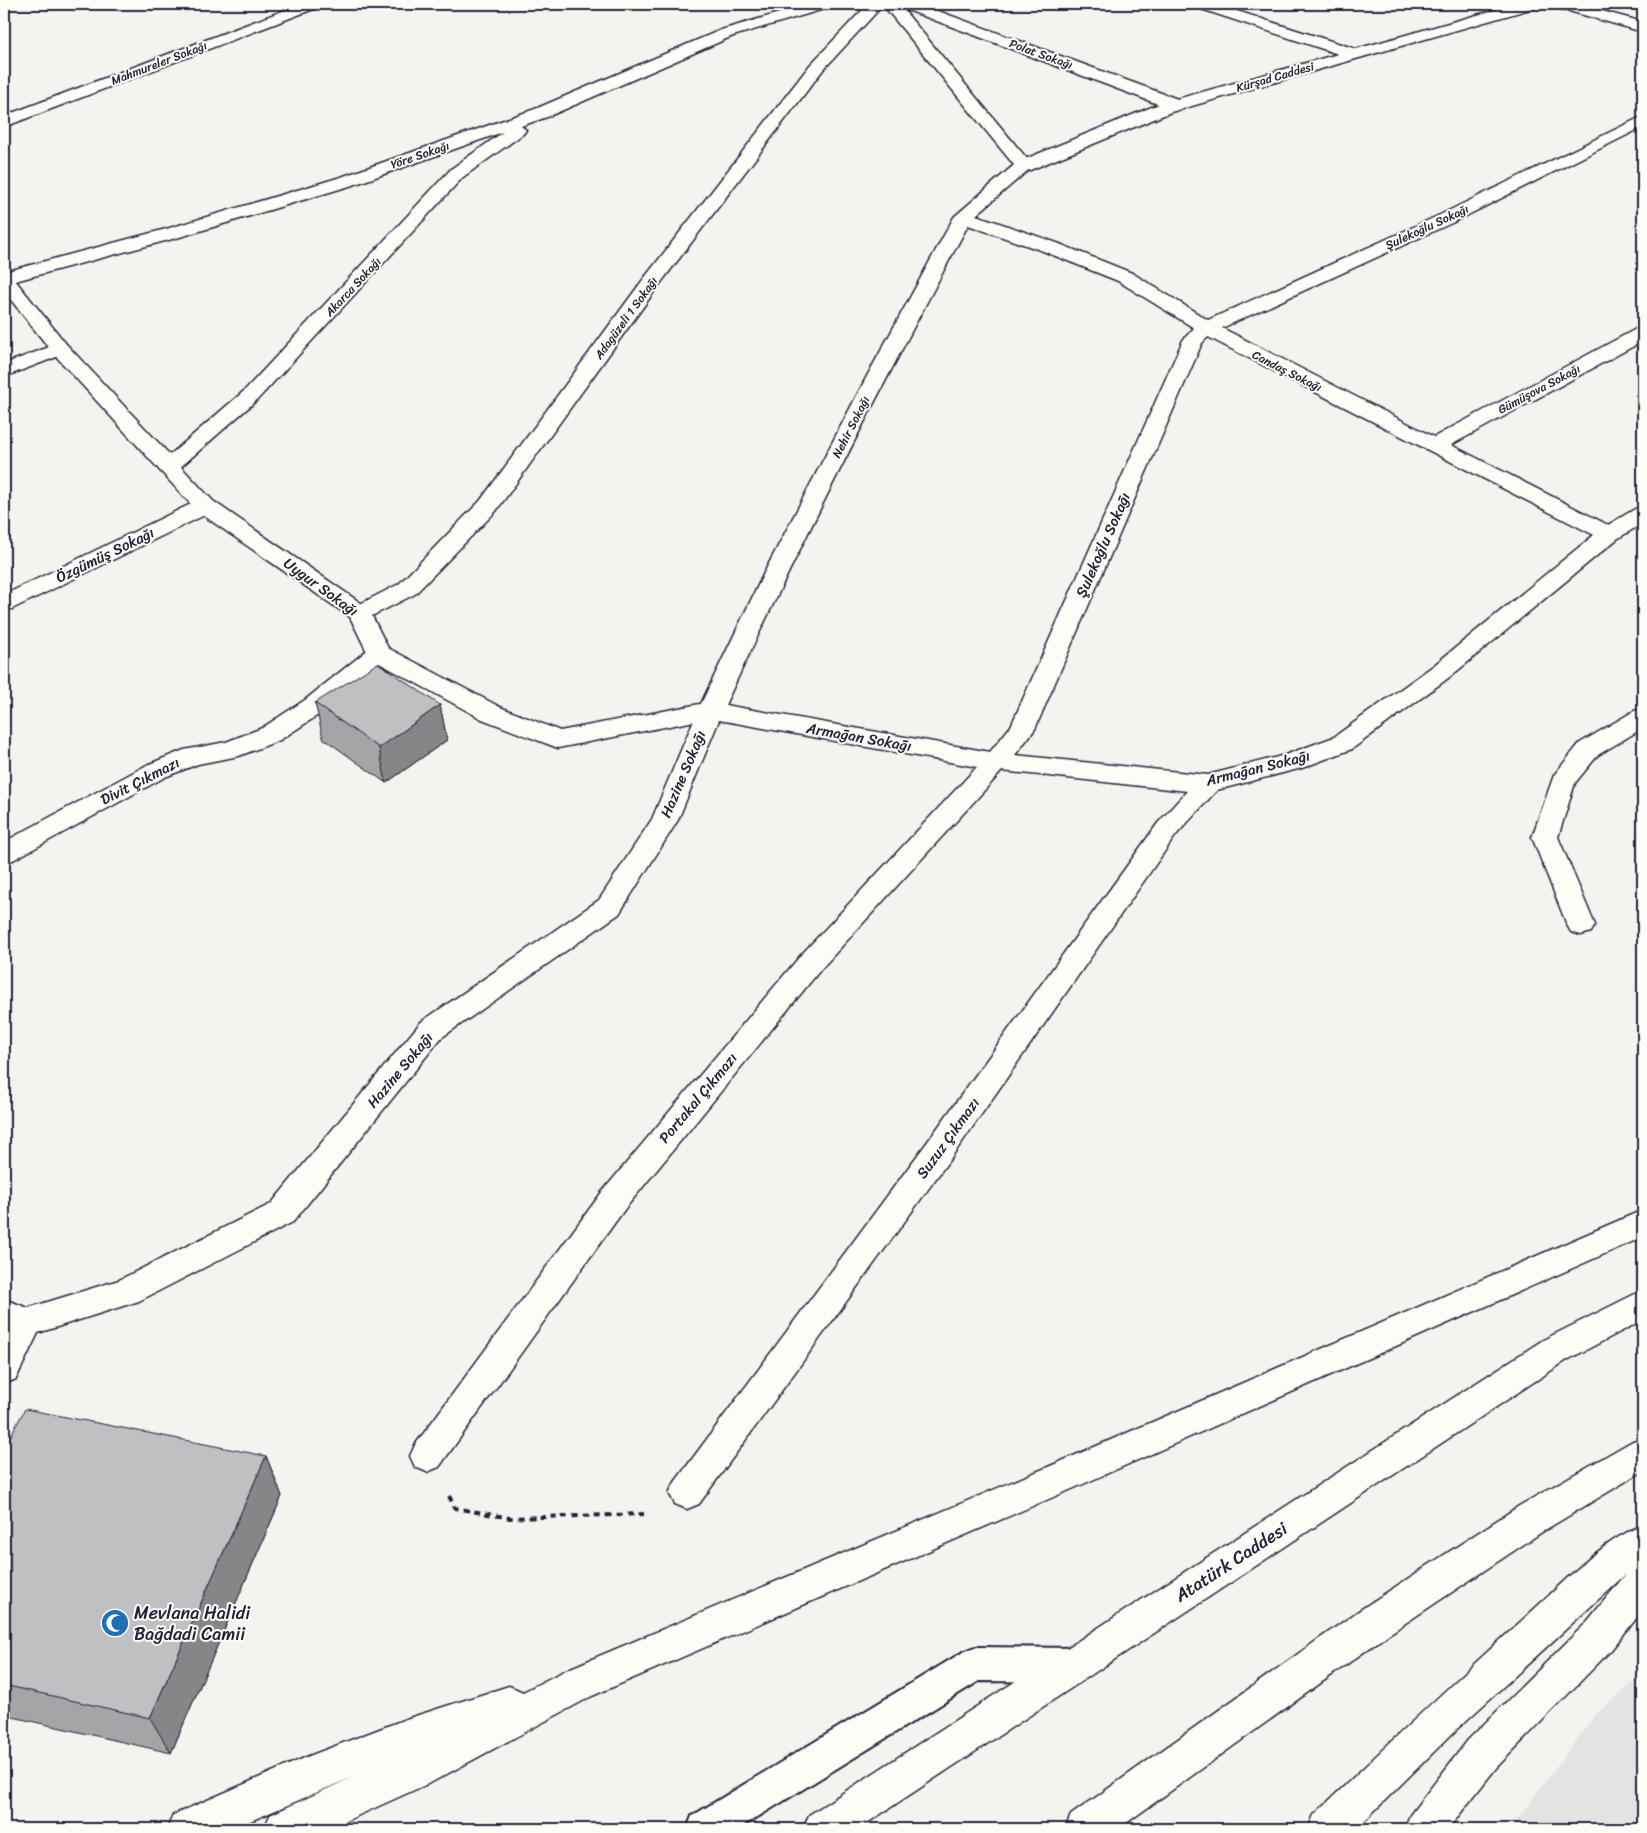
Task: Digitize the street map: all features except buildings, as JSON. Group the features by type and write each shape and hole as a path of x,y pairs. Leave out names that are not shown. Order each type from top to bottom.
{"street":[{"name":"Mahmureler Sokağı","path":"4,122 314,4"},
{"name":"Yöre Sokağı","path":"4,278 164,235 347,181 541,113 727,33 826,4"},
{"name":"Adagüzeli 1 Sokaḡı","path":"360,613 407,589 488,506 650,285 810,76 876,4"},
{"path":"890,4 1024,166"},
{"name":"Polat Sokağı","path":"905,4 1177,105"},
{"path":"1200,4 1355,54"},
{"name":"Kürşad Caddesi","path":"1024,166 1177,105 1532,4"},
{"path":"1560,4 1643,27"},
{"name":"Akarca Sokağı","path":"168,466 252,395 457,173 541,113"},
{"name":"Şulekoğlu Sokağı","path":"1207,327 1233,317 1448,218 1643,121"},
{"name":"Nehir Sokağı","path":"710,710 776,573 876,378 963,217 1024,166"},
{"name":"Candaş Sokağı","path":"963,217 1050,247 1125,277 1229,342 1609,534"},
{"name":"Uygur Sokağı","path":"4,278 60,349 206,506 360,613 378,653"},
{"name":"Şulekoğlu Sokaḡı","path":"996,762 1022,729 1193,340 1207,327"},
{"name":"Gümüşova Sokağı","path":"1435,445 1643,333"},
{"path":"4,371 60,349"},
{"name":"Özgümüş Sokağı","path":"4,604 206,506"},
{"name":"Armaḡan Sokaḡı","path":"710,710 996,762 1208,784 1292,762 1342,743 1442,671 1609,534 1643,514"},
{"path":"378,653 491,713 558,740 710,710"},
{"name":"Divit Çıkmazı","path":"4,853 156,771 193,756 230,750 271,734 314,706 378,653"},
{"name":"Hazine Sokaḡı","path":"16,1318 128,1291 282,1213 431,1030 609,907 665,820 710,710"},
{"path":"1581,924 1545,837 1563,781 1589,749 1643,717"},
{"name":"Portakal Çıkmazı","path":"427,1456 613,1201 812,962 996,762"},
{"name":"Suzuz Çıkmazı","path":"687,1493 942,1146 1168,828 1208,784"},
{"path":"284,1829 418,1768 579,1683 1069,1474 1643,1223"},
{"name":"Atatürk Caddesi","path":"823,1829 1555,1350 1643,1304"},
{"path":"4,1369 16,1318"},
{"path":"1086,1829 1373,1623 1532,1518 1643,1453"},
{"path":"1328,1829 1443,1717 1610,1564 1643,1542"},
{"path":"1424,1829 1482,1754 1598,1637 1643,1582"},
{"path":"188,1829 309,1774 388,1745 579,1683"}],"lane":[{"path":"706,1829 974,1664 1074,1665"}],"path":[{"path":"427,1456 455,1508 510,1518 650,1514 687,1493"}],"shaded area":[{"path":"1643,1674 1643,1829 1510,1829 1595,1715"}],"place":[{"name":"Mevlana Halidi Bağdadi Camii","path":"115,1623"}]}
